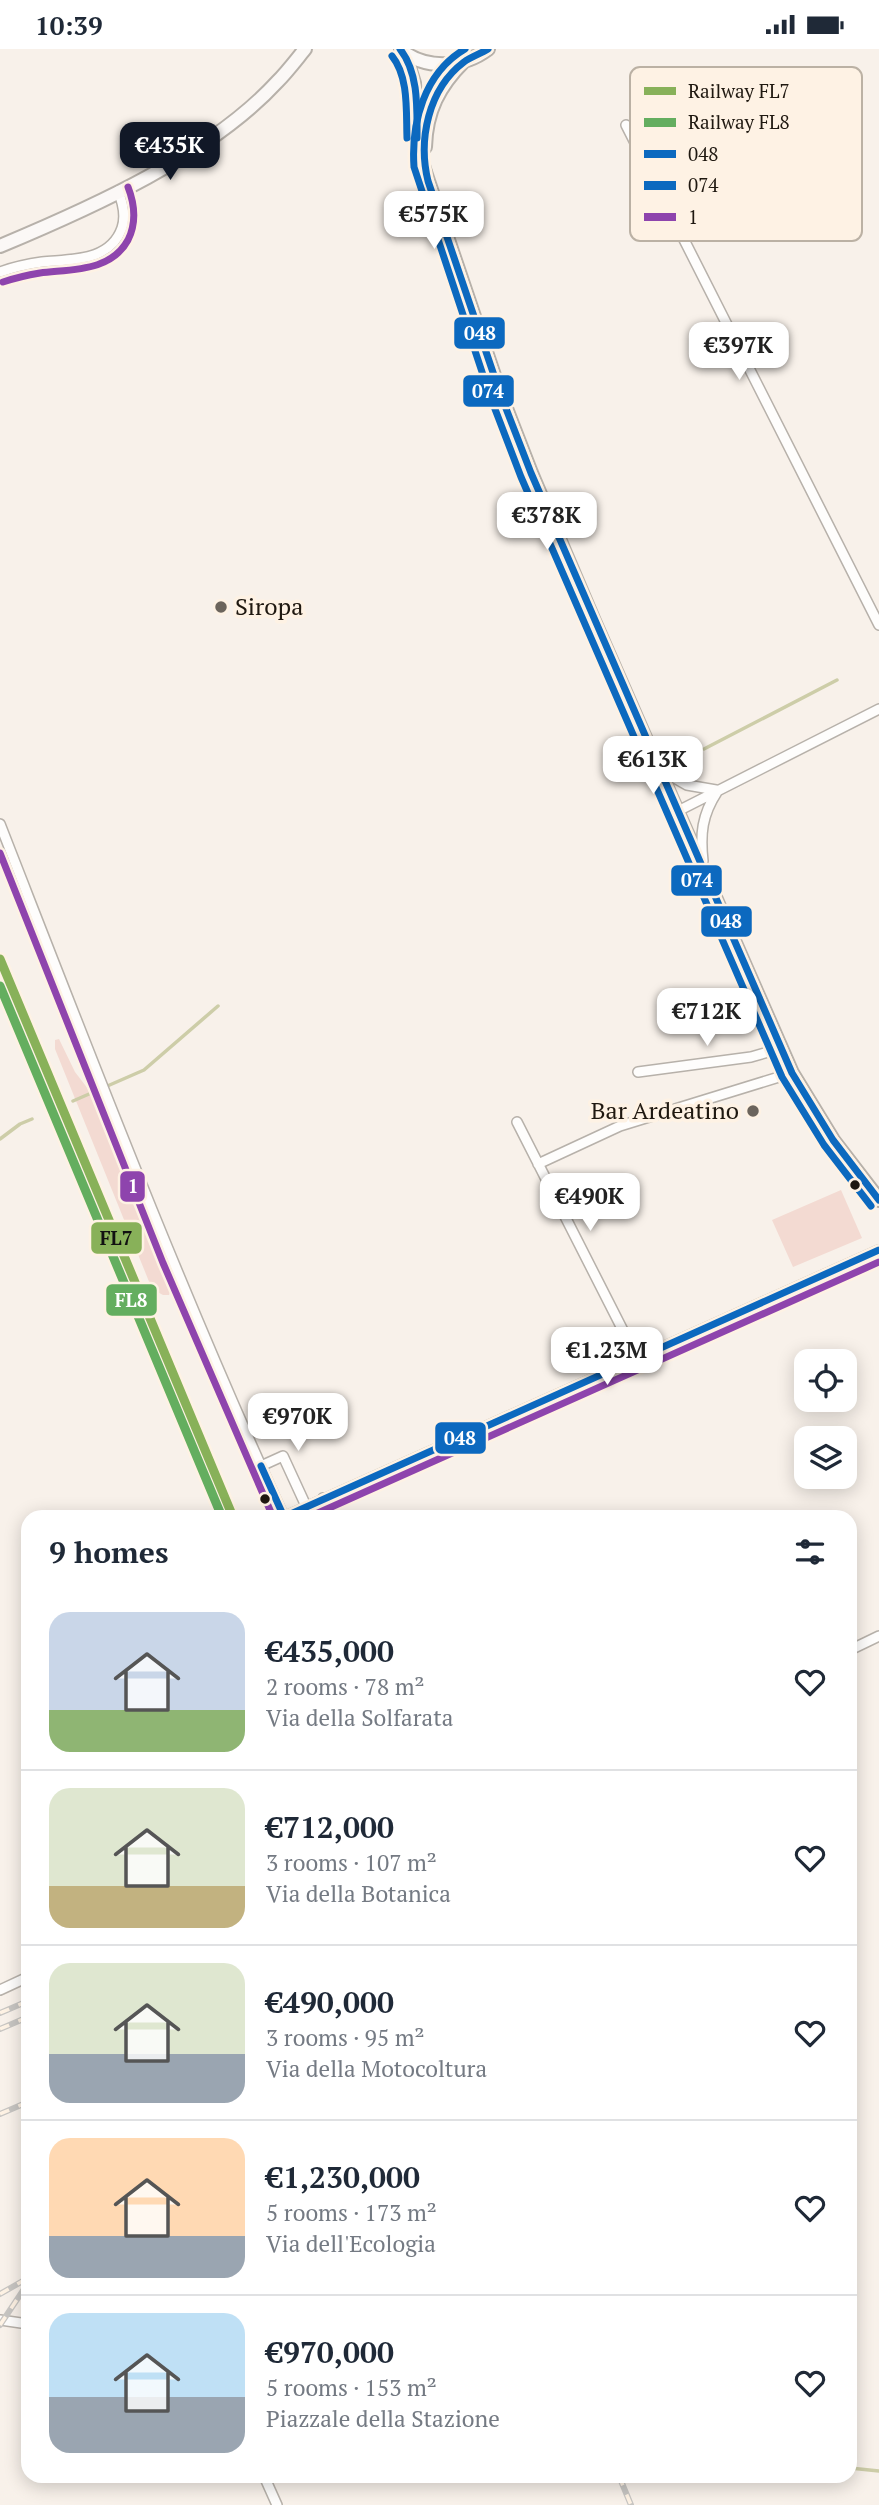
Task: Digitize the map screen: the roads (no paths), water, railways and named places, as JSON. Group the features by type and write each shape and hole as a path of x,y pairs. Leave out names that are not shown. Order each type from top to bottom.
{"main road":[{"path":"278,82 294,49"},
{"path":"0,246 60,221 206,142 278,82 305,49"},
{"path":"425,172 425,137 430,109 436,96 464,61 488,49"},
{"path":"402,51 434,64 464,61"},
{"path":"402,51 414,83 417,146 500,393 531,473 792,1073 834,1140 879,1200"}],"street":[{"path":"626,125 630,133"},
{"path":"0,272 37,263 87,257 105,250 118,236 123,224 124,209 118,191"},
{"path":"685,241 879,625"},
{"path":"678,811 879,709"},
{"path":"659,769 687,785 718,790"},
{"path":"704,872 702,820 718,790"},
{"path":"0,824 160,1233 281,1510"},
{"path":"638,1072 751,1057 782,1048"},
{"path":"538,1164 620,1126 792,1073"},
{"path":"517,1122 637,1358"},
{"path":"298,1510 879,1250"},
{"path":"261,1466 283,1456 306,1506"},
{"path":"323,1498 330,1510"},
{"path":"857,1647 879,1636"},
{"path":"0,1990 21,1980"},
{"path":"0,2320 21,2323"},
{"path":"267,2483 277,2505"}],"waterway":[{"path":"704,749 837,680"},
{"path":"73,1101 144,1070 218,1006"},
{"path":"0,1139 20,1124 32,1119"},
{"path":"857,2469 879,2471"}],"railway":[{"path":"0,2013 21,2004"},
{"path":"0,2029 21,2020"},
{"path":"0,2114 21,2105"},
{"path":"0,2294 21,2282"},
{"path":"0,2325 21,2294"},
{"path":"622,2483 631,2505"}],"rail line":[{"name":"FL7","path":"0,959 230,1510"},
{"name":"FL8","path":"0,986 219,1510"}],"place":[{"name":"Siropa","path":"221,607"},
{"name":"Bar Ardeatino","path":"753,1111"}]}
